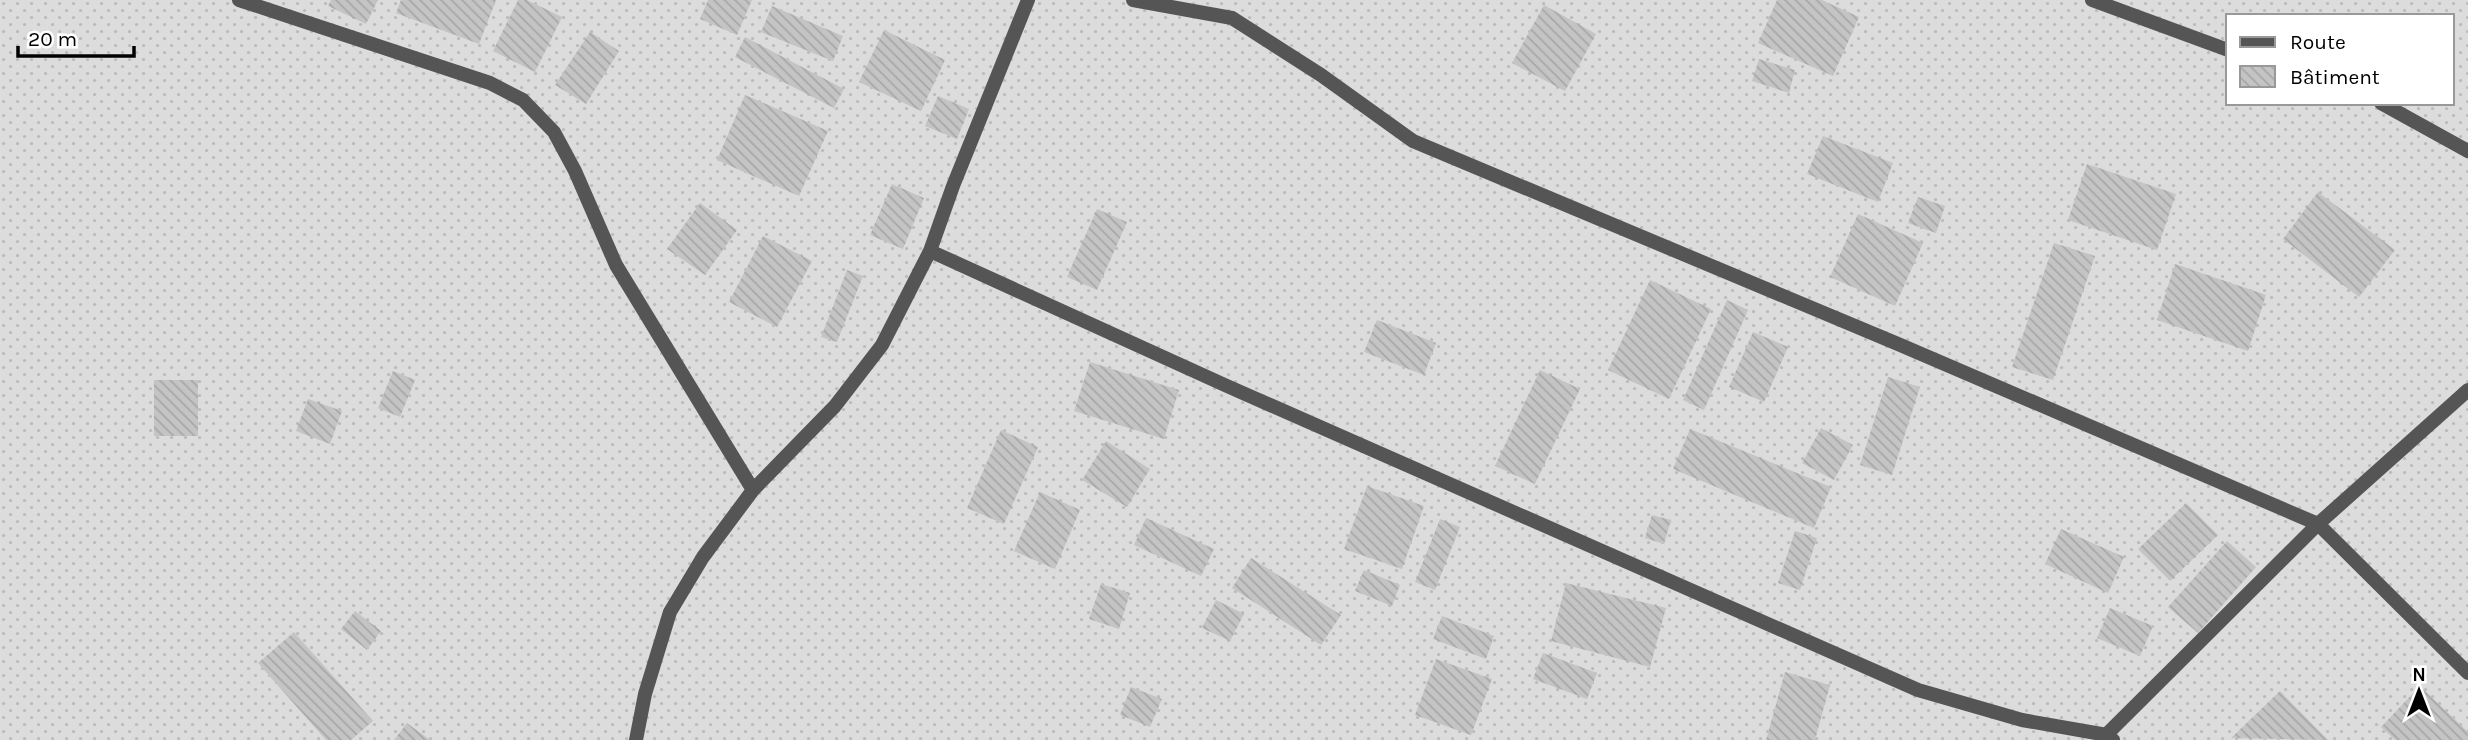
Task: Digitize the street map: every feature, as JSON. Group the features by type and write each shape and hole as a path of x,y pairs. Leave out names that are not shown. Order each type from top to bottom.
{"street":[{"path":"239,0 490,83 523,100 554,132 575,171 616,265 753,490"},
{"path":"636,740 645,694 670,612 704,556 753,490 835,406 882,345 930,251 953,186 1028,0"},
{"path":"1133,0 1232,18 1321,75 1413,141 2318,524 2468,673"},
{"path":"2092,0 2226,49"},
{"path":"2385,105 2468,151"},
{"path":"930,251 1227,386 1918,690 2022,720 2107,738 2318,524 2468,390"}],"shaded area":[{"path":"0,0 2468,0 2468,740 0,740"}],"building":[{"path":"331,0 378,0 366,24 328,6"},
{"path":"401,0 496,0 479,44 396,13"},
{"path":"518,0 527,0 562,17 535,72 493,51"},
{"path":"708,0 752,0 737,35 700,19"},
{"path":"1777,0 1822,0 1859,17 1833,76 1758,43"},
{"path":"1544,5 1596,34 1565,91 1512,63"},
{"path":"772,6 843,36 833,61 761,32"},
{"path":"884,30 945,60 921,111 859,82"},
{"path":"590,32 619,51 586,104 555,85"},
{"path":"745,37 844,89 834,108 735,57"},
{"path":"1759,59 1795,70 1789,93 1752,81"},
{"path":"745,95 828,131 799,196 717,160"},
{"path":"938,96 969,109 957,139 925,126"},
{"path":"1823,136 1893,163 1878,202 1807,174"},
{"path":"2087,164 2176,194 2157,250 2068,220"},
{"path":"892,184 924,198 903,249 870,235"},
{"path":"2318,192 2395,250 2359,297 2283,239"},
{"path":"1918,197 1945,206 1936,233 1908,223"},
{"path":"700,203 737,230 705,275 667,249"},
{"path":"1097,209 1127,222 1097,290 1067,277"},
{"path":"1858,214 1923,243 1895,306 1830,277"},
{"path":"763,236 812,261 777,327 729,302"},
{"path":"2054,243 2095,256 2053,380 2012,367"},
{"path":"2175,264 2266,295 2248,351 2157,320"},
{"path":"847,270 863,276 837,342 821,337"},
{"path":"1650,280 1711,309 1669,399 1608,370"},
{"path":"1727,300 1748,310 1704,410 1683,400"},
{"path":"1377,320 1436,343 1424,375 1364,352"},
{"path":"1753,332 1788,347 1764,402 1729,387"},
{"path":"1090,362 1179,390 1164,439 1074,411"},
{"path":"1540,370 1580,389 1535,484 1495,466"},
{"path":"393,371 415,380 400,417 378,408"},
{"path":"1888,377 1920,387 1892,475 1860,465"},
{"path":"154,380 198,380 198,436 154,436"},
{"path":"308,399 342,411 330,444 296,431"},
{"path":"1821,428 1853,445 1834,480 1802,463"},
{"path":"1690,429 1831,487 1814,528 1673,469"},
{"path":"1001,430 1038,447 1004,524 967,508"},
{"path":"1106,441 1150,469 1127,507 1082,480"},
{"path":"1367,486 1424,506 1402,569 1344,549"},
{"path":"1040,492 1080,510 1055,569 1014,551"},
{"path":"2186,503 2218,535 2170,581 2138,549"},
{"path":"1652,515 1671,520 1664,544 1645,538"},
{"path":"1146,518 1214,549 1201,576 1134,545"},
{"path":"1440,519 1460,527 1435,590 1415,582"},
{"path":"2061,529 2124,557 2108,593 2045,564"},
{"path":"1795,531 1817,538 1800,590 1778,583"},
{"path":"2227,541 2256,567 2198,633 2168,607"},
{"path":"1251,558 1341,615 1321,645 1232,588"},
{"path":"1364,570 1400,585 1392,606 1355,591"},
{"path":"1566,583 1666,608 1650,667 1551,641"},
{"path":"1101,584 1130,593 1119,629 1089,619"},
{"path":"1216,600 1244,614 1230,641 1202,628"},
{"path":"2110,608 2153,626 2140,656 2097,638"},
{"path":"355,611 381,631 367,650 341,629"},
{"path":"1442,616 1494,636 1486,659 1433,639"},
{"path":"294,632 373,721 351,740 326,740 258,663"},
{"path":"1543,653 1597,673 1587,699 1533,679"},
{"path":"1436,659 1492,679 1471,735 1415,715"},
{"path":"1785,672 1830,685 1815,740 1766,740"},
{"path":"2420,686 2468,732 2468,740 2395,740 2381,727"},
{"path":"1131,687 1162,699 1150,727 1120,715"},
{"path":"2280,691 2328,740 2231,738"},
{"path":"407,723 430,740 394,740"}]}
